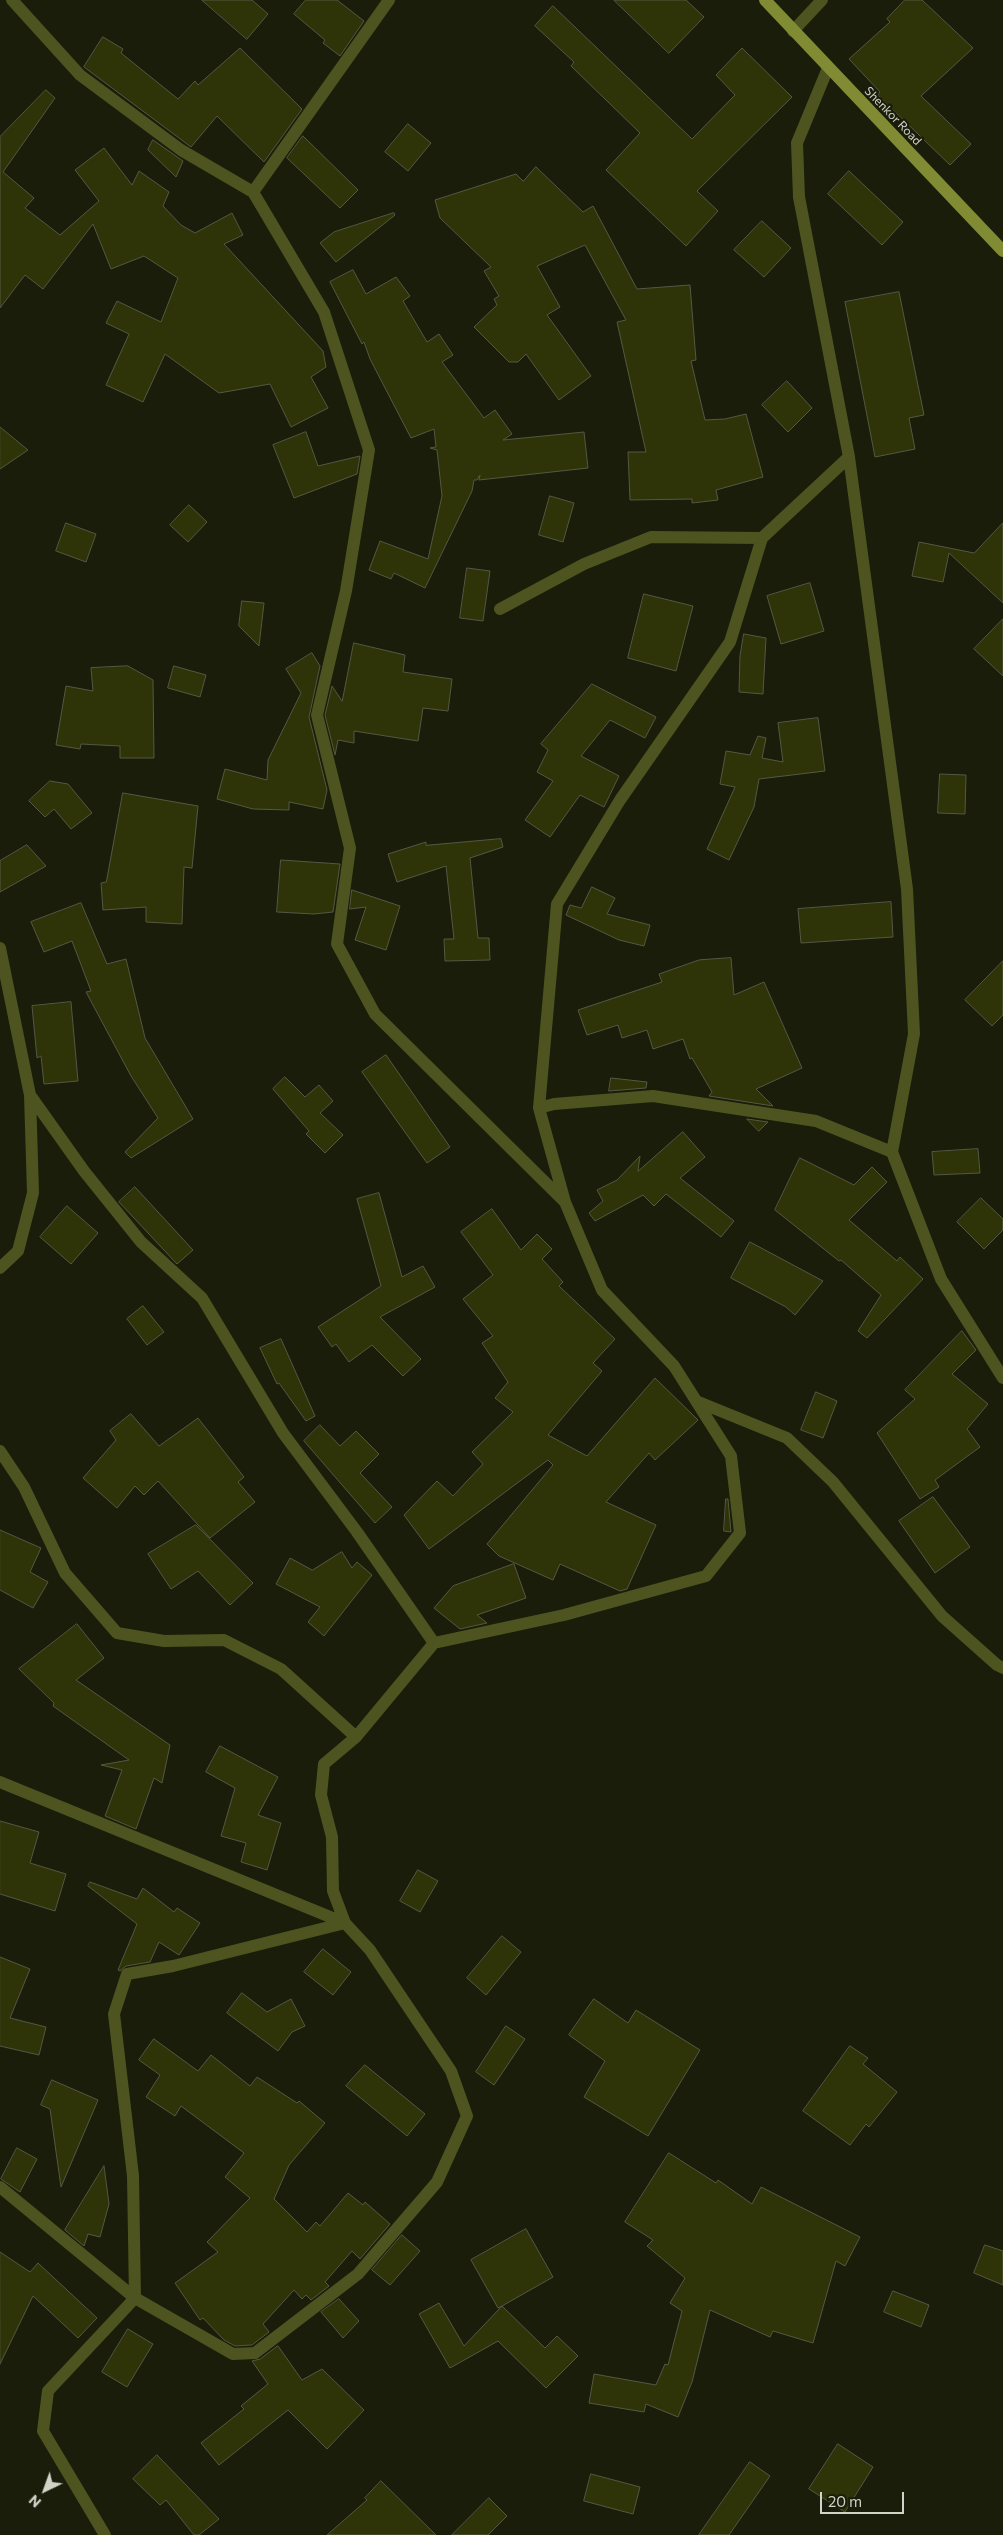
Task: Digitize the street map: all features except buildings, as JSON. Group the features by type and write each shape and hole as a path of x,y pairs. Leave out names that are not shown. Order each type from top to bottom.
{"main road":[{"name":"Shenkor Road","path":"765,0 1003,251"}],"street":[{"path":"12,0 80,75 181,150 253,192 324,312 369,450 346,592 317,715 350,848 338,944 375,1014 565,1202"},
{"path":"253,192 390,0"},
{"path":"793,30 822,0"},
{"path":"828,68 797,143 799,188 850,457 907,889 914,1034 892,1152 941,1279 1003,1378"},
{"path":"0,2187 135,2298 233,2354 255,2353 358,2274 437,2182 467,2116 451,2071 370,1950 345,1923 333,1891 332,1837 321,1794 324,1764 356,1737 434,1643 564,1615 706,1576 740,1533 731,1456 674,1366 602,1290 565,1202 539,1108 557,904 620,800 730,642 762,538 850,457"},
{"path":"500,609 584,564 651,537 762,538"},
{"path":"0,948 30,1094 33,1193 18,1251 0,1268"},
{"path":"30,1094 84,1171 141,1242 202,1298 284,1433 357,1532 434,1643"},
{"path":"539,1108 554,1104 653,1096 816,1121 892,1152"},
{"path":"696,1401 787,1438 832,1482 942,1616 997,1666 1003,1668"},
{"path":"0,1451 24,1487 65,1572 117,1633 164,1641 224,1640 281,1670 356,1737"},
{"path":"0,1782 345,1923"},
{"path":"105,2535 43,2431 48,2391 135,2298 133,2176 114,2014 127,1974 173,1966 345,1923"}]}
